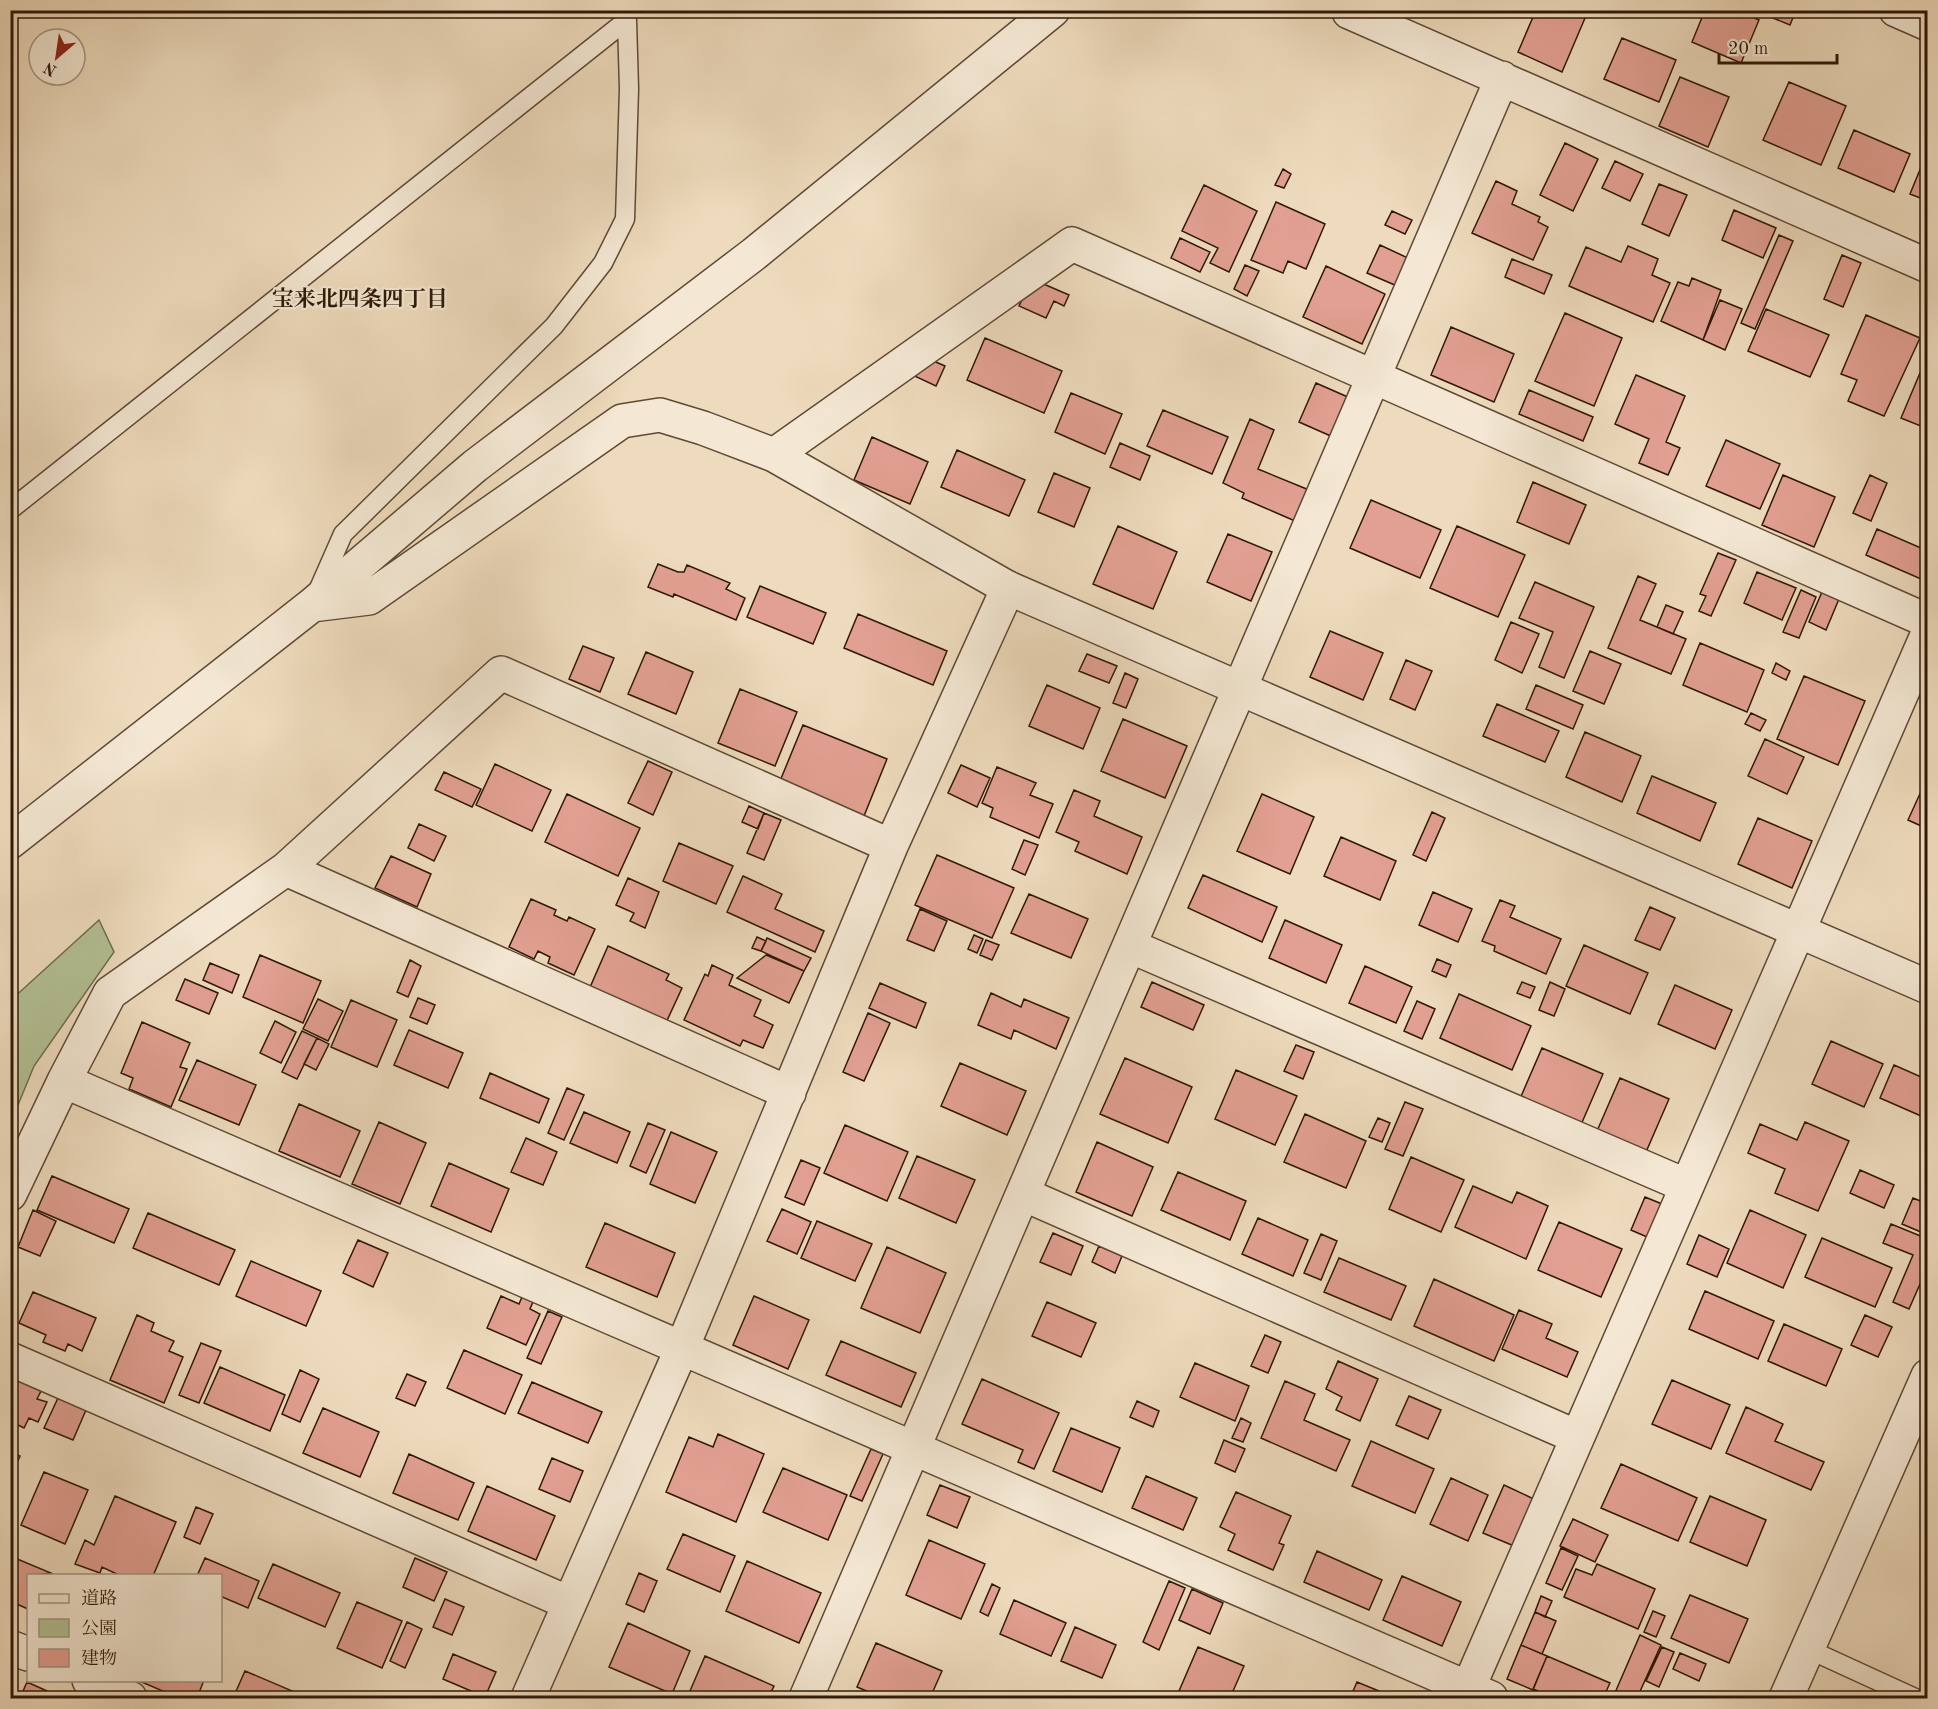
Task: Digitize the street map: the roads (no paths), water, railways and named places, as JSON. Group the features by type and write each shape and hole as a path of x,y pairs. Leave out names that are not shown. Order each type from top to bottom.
{"street":[{"path":"10,842 312,605 475,466 754,254 1053,10"},
{"path":"1896,10 1928,24"},
{"path":"1349,12 1928,266"},
{"path":"811,1697 913,1449 1502,78"},
{"path":"774,455 1071,243 1928,621"},
{"path":"312,605 369,598 622,421 660,415 704,428 774,455 1008,588 1928,987"},
{"path":"528,1698 682,1348 891,846 1008,588"},
{"path":"64,1081 682,1348 1474,1695 1577,1437 1928,633"},
{"path":"10,1194 64,1081 110,993 286,869 501,673 891,846"},
{"path":"286,869 789,1093"},
{"path":"1130,945 1686,1186"},
{"path":"1023,1194 1577,1437"},
{"path":"10,1359 569,1603"},
{"path":"1786,1698 1928,1376"},
{"path":"10,1647 27,1654"},
{"path":"94,1682 130,1698"}],"lane":[{"path":"312,605 343,534 554,326 603,262 625,219 632,15"},
{"path":"10,510 632,15"},
{"path":"1808,1648 1915,1698"}],"district":[{"name":"宝来北四条四丁目","path":"360,298"}]}
